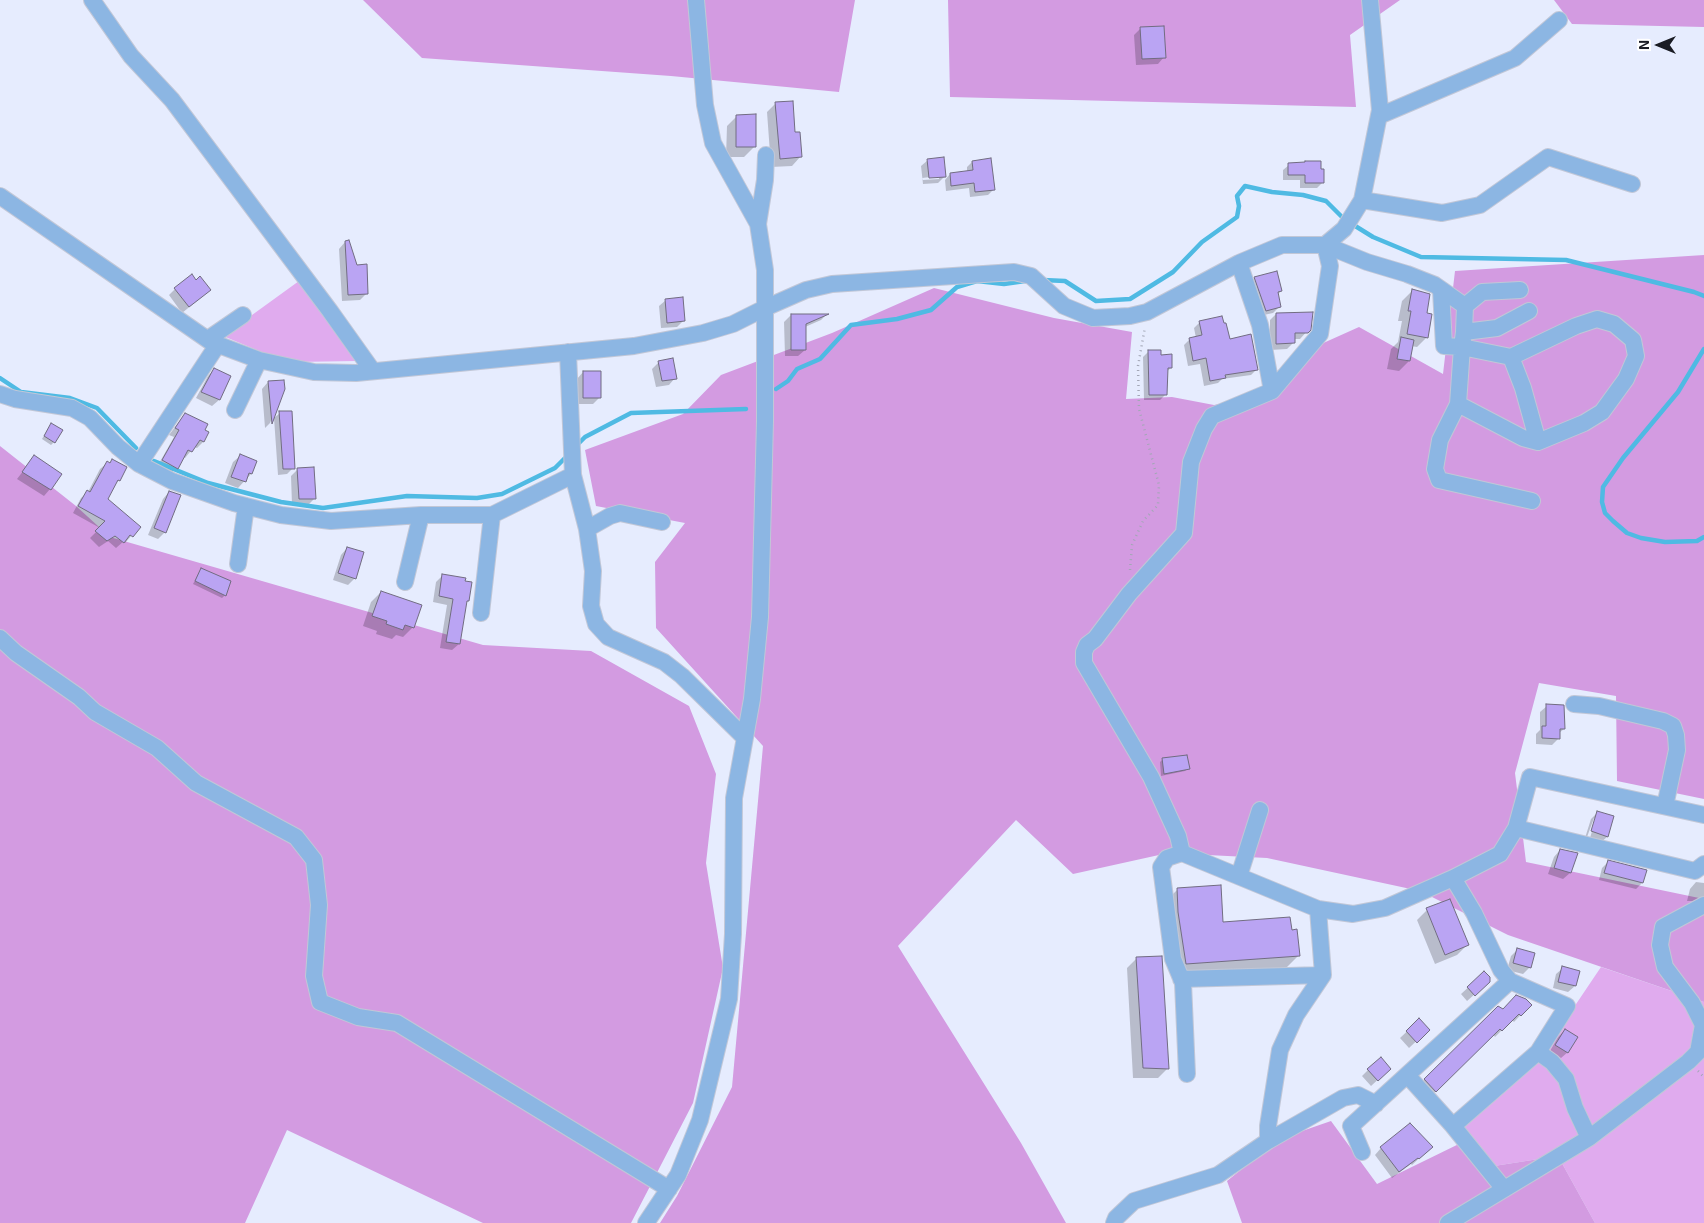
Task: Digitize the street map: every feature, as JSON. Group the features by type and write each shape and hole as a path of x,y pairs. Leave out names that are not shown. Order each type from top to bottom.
{"street":[{"path":"92,0 131,56 172,100 372,370"},
{"path":"696,0 705,105 713,143 758,224"},
{"path":"1325,245 1344,229 1362,200 1379,116 1370,0"},
{"path":"1379,116 1515,58 1559,20"},
{"path":"646,1223 678,1175 700,1120 729,999 733,934 734,798 752,699 760,617 765,421 765,270 758,224 765,180 766,155"},
{"path":"1362,200 1442,213 1480,205 1548,157 1632,184"},
{"path":"0,196 213,342 259,360 314,372 356,373 634,346 704,333 732,324 806,290 832,284 1014,272 1032,276 1064,306 1093,318 1130,316 1147,312 1239,263 1282,245 1325,245 1367,262 1407,274 1441,290 1466,306"},
{"path":"1182,854 1178,836 1151,777 1084,663 1084,652 1087,645 1094,639 1129,594 1184,533 1191,462 1204,429 1212,416 1272,391 1320,334 1330,266 1325,245"},
{"path":"1239,263 1260,325 1272,391"},
{"path":"1441,290 1444,346 1497,328 1529,311"},
{"path":"1520,290 1482,292 1466,306 1458,404 1440,440 1435,469 1439,480 1532,500"},
{"path":"139,464 213,342 243,315"},
{"path":"1458,404 1523,438 1538,442 1584,423 1602,412 1626,379 1636,356 1633,340 1614,324 1597,319 1576,326 1511,357 1463,340"},
{"path":"568,352 573,475 587,529 593,571 592,606 596,624 608,637 664,662 676,671 744,737"},
{"path":"1511,357 1523,388 1538,442"},
{"path":"235,410 259,360"},
{"path":"0,394 15,399 72,408 90,418 118,447 139,464 172,481 246,506 281,515 331,521 421,515 492,515 573,475"},
{"path":"238,564 246,506"},
{"path":"587,529 610,516 620,513 662,522"},
{"path":"404,582 421,515"},
{"path":"482,613 492,515"},
{"path":"0,638 16,653 79,697 95,712 157,748 196,783 296,837 314,860 319,905 314,976 320,1002 358,1017 397,1023 669,1189"},
{"path":"1574,704 1598,706 1663,721 1672,726 1676,734 1677,750 1665,806"},
{"path":"1187,1074 1183,983 1173,959 1161,866 1166,858 1182,854 1318,909 1353,914 1386,908 1453,878 1500,854 1516,828 1530,777 1704,815"},
{"path":"1239,876 1260,810"},
{"path":"1516,828 1695,871 1704,864"},
{"path":"1453,878 1474,912 1501,970 1510,981 1567,1006 1538,1052 1453,1126"},
{"path":"1448,1223 1589,1138 1688,1062 1698,1052 1703,1025 1692,1003 1665,967 1660,945 1663,927 1704,905"},
{"path":"1268,1141 1268,1126 1280,1050 1296,1015 1323,975 1318,909"},
{"path":"1181,978 1323,975"},
{"path":"1362,1152 1351,1126 1510,981"},
{"path":"1538,1052 1552,1062 1566,1079 1575,1108 1589,1138"},
{"path":"1407,1075 1453,1126 1504,1189"},
{"path":"1114,1223 1116,1218 1134,1201 1218,1175 1268,1141 1343,1098 1358,1095 1376,1104"}],"path":[{"path":"1129,594 1132,545 1143,521 1158,505 1159,485 1139,409 1138,366 1147,312"}],"shaded area":[{"path":"363,0 855,0 839,92 671,76 422,58"},
{"path":"948,0 1400,0 1350,35 1356,107 950,97"},
{"path":"1554,0 1704,0 1704,27 1572,24"},
{"path":"1704,255 1704,799 1617,781 1616,696 1539,683 1515,773 1526,862 1704,899 1704,1002 1508,935 1420,891 1267,858 1168,853 1073,874 1016,820 898,946 1021,1143 1066,1223 660,1223 677,1196 732,1087 763,746 656,628 655,562 685,523 596,506 585,450 683,414 721,375 832,333 934,288 1054,318 1132,332 1126,399 1172,397 1214,405 1273,394 1310,349 1359,327 1443,374 1455,271"},
{"path":"299,281 357,361 293,362 269,355 223,336"},
{"path":"0,446 76,506 110,537 483,645 591,651 689,706 716,774 706,863 723,968 693,1103 631,1223 483,1223 287,1130 245,1223 0,1223"},
{"path":"1601,967 1704,1002 1704,1223 1595,1223 1558,1156 1494,1166 1461,1128 1537,1062"},
{"path":"1331,1121 1377,1184 1465,1141 1494,1166 1558,1156 1595,1223 1242,1223 1227,1181 1279,1139"}],"building":[{"path":"1164,26 1166,58 1142,59 1140,27"},
{"path":"793,101 795,132 800,132 802,157 780,159 775,102"},
{"path":"756,114 756,147 736,147 736,115"},
{"path":"944,157 946,177 929,178 927,159"},
{"path":"991,158 995,190 975,192 974,183 951,186 950,173 973,170 972,161"},
{"path":"1321,161 1321,169 1324,169 1324,183 1305,183 1305,175 1288,175 1288,163"},
{"path":"349,240 357,265 367,264 368,294 348,295 345,241"},
{"path":"1277,271 1282,291 1278,292 1281,307 1266,311 1254,277"},
{"path":"192,274 196,280 200,276 211,290 189,307 174,288"},
{"path":"1412,289 1430,294 1427,313 1432,314 1428,338 1407,334 1411,311 1408,311"},
{"path":"683,297 685,321 667,323 665,299"},
{"path":"1313,312 1311,330 1308,333 1295,333 1295,343 1276,344 1276,313"},
{"path":"791,314 829,314 806,324 806,350 791,350"},
{"path":"1222,316 1230,339 1251,334 1258,370 1225,375 1226,378 1210,381 1206,358 1193,361 1189,338 1202,335 1199,321"},
{"path":"1401,337 1414,340 1410,361 1397,359"},
{"path":"1148,350 1161,350 1161,355 1172,354 1172,368 1168,368 1167,395 1149,395"},
{"path":"673,358 677,379 662,381 658,361"},
{"path":"214,368 231,376 220,400 201,392"},
{"path":"583,371 601,371 601,398 583,398"},
{"path":"284,380 285,389 272,424 268,381"},
{"path":"279,411 292,411 295,469 283,469"},
{"path":"185,413 208,424 205,430 209,432 204,442 200,440 192,452 188,450 178,469 162,460 179,430 175,428"},
{"path":"51,423 63,430 55,443 44,436"},
{"path":"240,454 257,461 252,474 249,473 246,482 231,477"},
{"path":"34,455 62,474 51,490 22,472"},
{"path":"112,459 127,467 108,499 141,527 133,537 130,535 124,543 115,536 107,541 95,531 105,521 78,506 87,490 90,492 107,461 110,463"},
{"path":"314,467 316,499 299,499 297,468"},
{"path":"169,491 181,495 166,533 154,528"},
{"path":"347,547 364,552 356,579 338,573"},
{"path":"201,568 231,581 226,596 195,581"},
{"path":"442,574 466,578 465,581 472,582 460,644 446,642 453,599 439,596"},
{"path":"381,591 422,605 414,628 405,625 403,630 386,624 387,621 372,616"},
{"path":"1546,704 1564,705 1565,729 1560,729 1560,739 1542,738 1542,726 1546,726"},
{"path":"1187,755 1190,769 1164,774 1162,758"},
{"path":"1597,811 1614,816 1608,837 1591,831"},
{"path":"1560,849 1578,853 1571,873 1554,868"},
{"path":"1608,860 1647,870 1643,883 1604,873"},
{"path":"1221,885 1223,922 1290,917 1292,930 1297,929 1300,956 1186,964 1178,912 1177,888"},
{"path":"1450,899 1469,945 1445,955 1426,908"},
{"path":"1517,948 1535,953 1531,968 1513,963"},
{"path":"1162,956 1169,1069 1143,1068 1136,957"},
{"path":"1562,966 1580,971 1576,986 1558,982"},
{"path":"1484,971 1490,977 1490,982 1475,996 1467,987"},
{"path":"1516,995 1526,999 1532,1005 1521,1016 1519,1014 1502,1031 1500,1029 1436,1092 1424,1079 1498,1006 1503,1009"},
{"path":"1419,1018 1430,1030 1417,1043 1406,1031"},
{"path":"1565,1029 1578,1037 1568,1053 1555,1045"},
{"path":"1381,1057 1391,1069 1378,1081 1367,1069"},
{"path":"1410,1123 1433,1147 1399,1172 1380,1147"}],"waterway":[{"path":"1043,280 1065,281 1096,301 1130,299 1173,272 1202,242 1237,217 1239,206 1237,196 1245,186 1272,192 1303,195 1326,201 1345,220"},
{"path":"1352,224 1373,237 1421,257 1566,260 1704,296"},
{"path":"776,389 788,381 797,369 820,359 851,325 897,319 931,310 957,287 977,281 1004,284 1025,281"},
{"path":"1704,349 1678,392 1623,458 1603,487 1602,502 1605,513 1613,521 1627,533 1641,538 1665,542 1697,541 1704,537"},
{"path":"0,378 21,392 70,398 97,408 136,448"},
{"path":"576,446 585,437 631,413 746,409"},
{"path":"154,461 208,483 281,502 323,508 407,496 477,498 502,494 555,468 568,455"}]}
